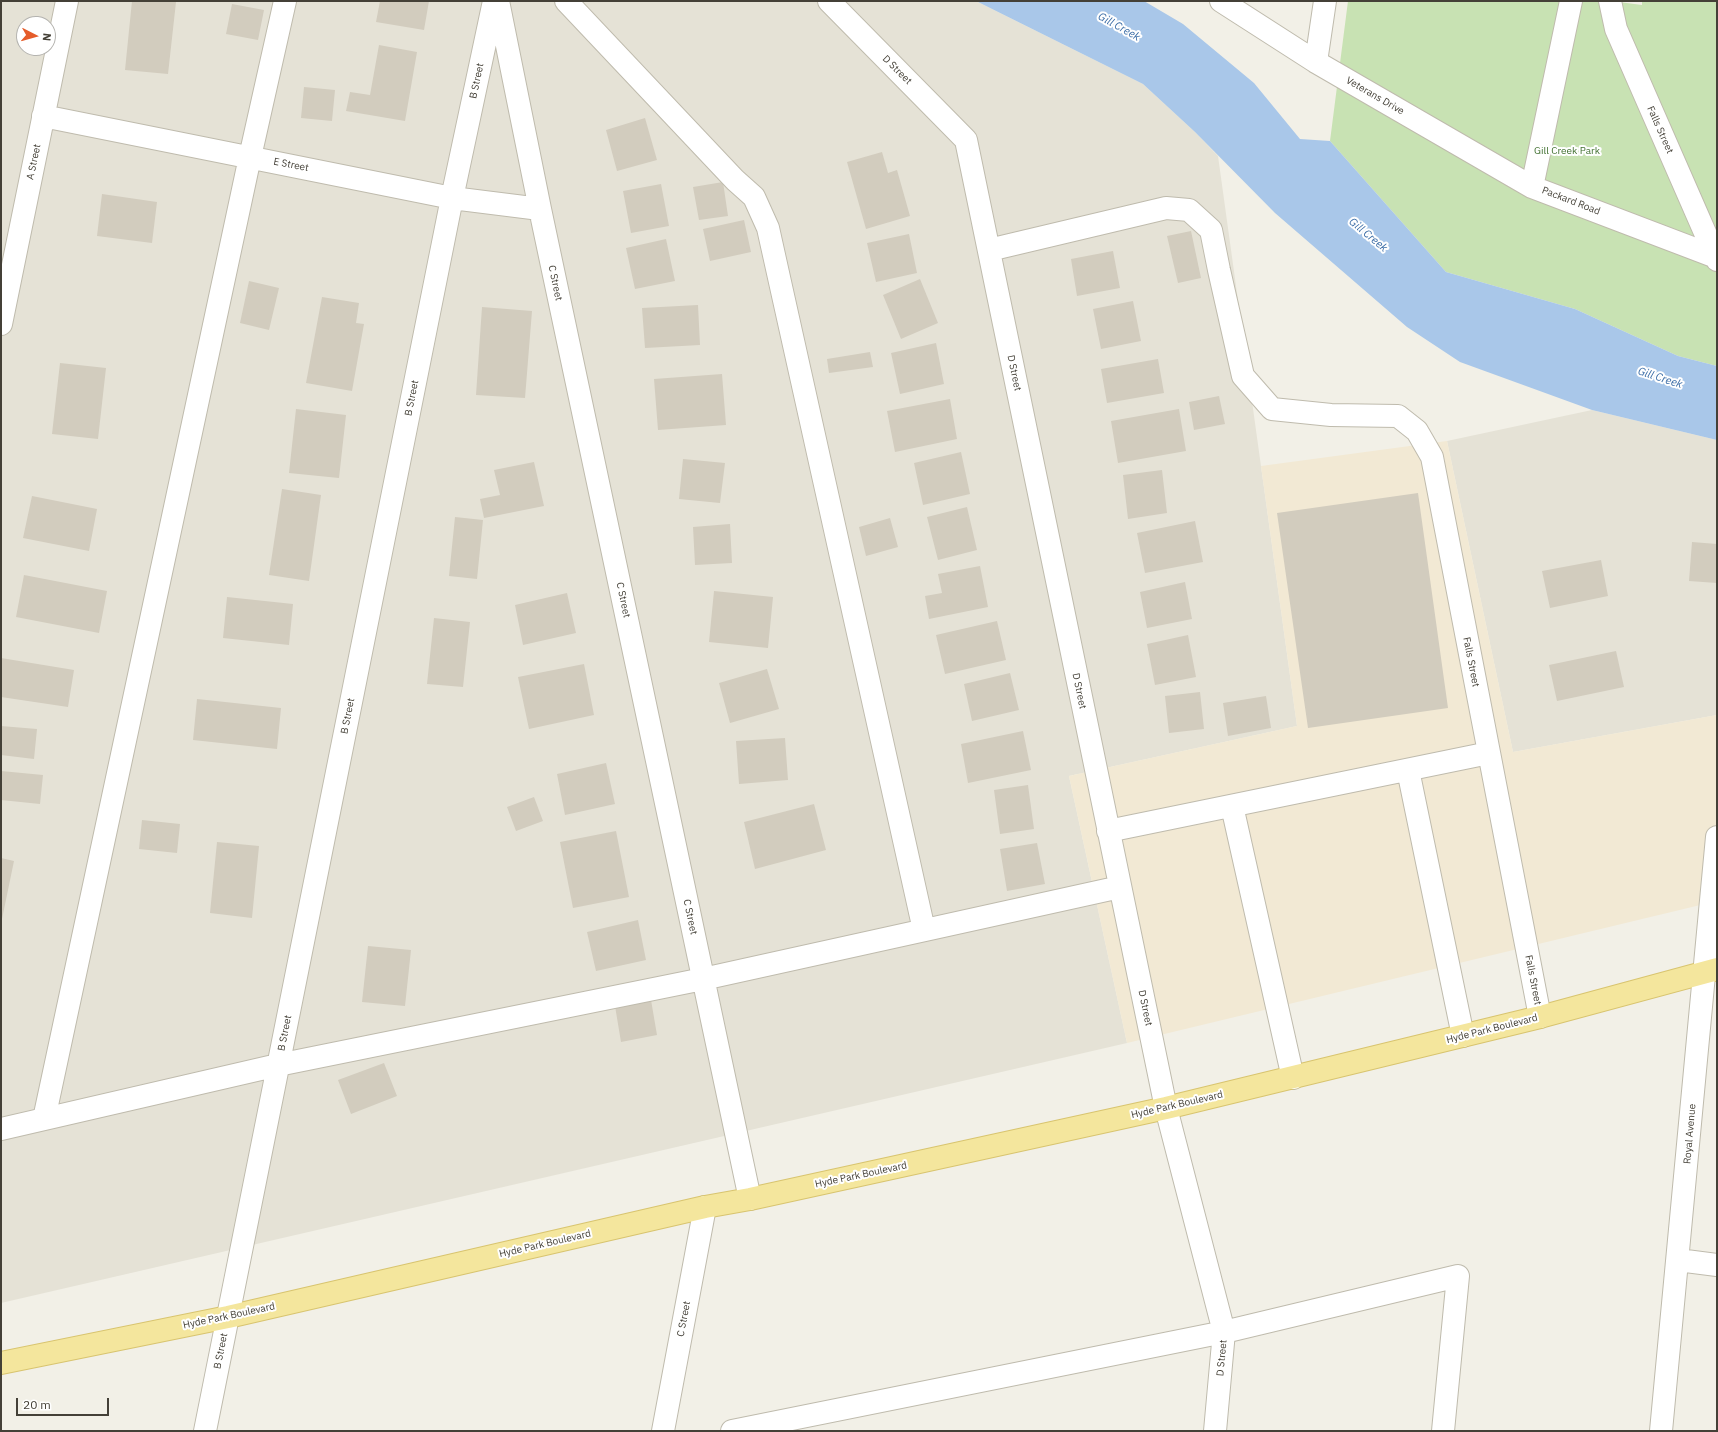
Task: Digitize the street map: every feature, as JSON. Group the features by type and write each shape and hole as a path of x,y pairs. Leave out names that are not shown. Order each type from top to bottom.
{"main road":[{"name":"Hyde Park Boulevard","path":"1,1363 228,1318 705,1207 750,1199 1166,1108 1540,1017 1711,970"}],"street":[{"name":"A Street","path":"1,324 67,1"},
{"path":"44,1119 250,157 285,1"},
{"name":"B Street","path":"205,1431 452,198 494,1"},
{"name":"C Street","path":"498,1 540,209 750,1199"},
{"path":"566,1 730,175 754,197 768,228 924,930"},
{"name":"D Street","path":"829,1 966,140 1166,1108 1224,1332 1215,1431"},
{"name":"Veterans Drive","path":"1221,1 1316,62 1532,187"},
{"path":"1316,62 1325,1"},
{"name":"Packard Road","path":"1571,1 1532,187 1716,258"},
{"name":"Falls Street","path":"1610,1 1616,29 1716,258"},
{"name":"E Street","path":"44,116 452,198 540,209"},
{"name":"Falls Street","path":"989,250 1166,208 1189,210 1211,230 1243,376 1272,409 1331,415 1398,416 1417,431 1432,456 1540,1017"},
{"path":"1108,831 1489,753"},
{"path":"1408,770 1463,1036"},
{"path":"1232,806 1293,1078"},
{"name":"Royal Avenue","path":"1661,1431 1678,1260 1711,970 1717,837"},
{"path":"1,1129 278,1065 703,979 1120,887"},
{"name":"C Street","path":"663,1431 705,1207"},
{"path":"1678,1260 1717,1265"},
{"path":"732,1431 1224,1332 1458,1276 1443,1431"}],"shaded area":[{"path":"1,1 976,1 1143,84 1195,132 1218,156 1297,726 1069,776 1127,1043 1,1303"},
{"path":"1592,410 1717,440 1717,715 1513,752 1447,441"},
{"path":"1447,441 1513,752 1717,715 1717,901 1127,1043 1069,776 1297,726 1261,466"}],"green space":[{"name":"Gill Creek Park","path":"1348,1 1611,1 1642,5 1642,1 1717,1 1717,366 1678,356 1575,309 1446,272 1330,141"}],"water":[{"name":"Gill Creek","path":"976,1 1144,1 1183,24 1254,83 1300,139 1330,141 1446,272 1575,309 1678,356 1717,366 1717,440 1592,410 1460,362 1407,327 1275,213 1195,132 1143,84"}],"building":[{"path":"132,1 176,2 168,74 125,70"},
{"path":"380,1 429,1 424,30 376,22"},
{"path":"232,4 264,10 258,40 226,34"},
{"path":"379,45 417,52 405,121 346,111 350,92 370,95"},
{"path":"304,87 335,90 332,121 301,118"},
{"path":"645,118 657,160 617,171 606,130"},
{"path":"882,152 888,173 897,170 910,216 866,229 847,162"},
{"path":"723,182 728,216 699,220 693,187"},
{"path":"661,184 669,226 631,233 623,191"},
{"path":"102,194 157,202 152,243 97,236"},
{"path":"744,220 751,252 710,261 703,229"},
{"path":"1191,231 1201,278 1178,283 1167,236"},
{"path":"909,234 917,273 876,282 867,243"},
{"path":"666,239 675,281 635,289 626,248"},
{"path":"1113,251 1120,288 1077,296 1071,259"},
{"path":"920,279 938,323 901,339 883,295"},
{"path":"249,281 279,288 269,330 240,323"},
{"path":"322,297 359,303 356,323 364,324 352,391 306,383"},
{"path":"1133,301 1141,341 1101,349 1093,309"},
{"path":"698,305 700,345 645,348 642,308"},
{"path":"482,307 532,311 525,398 476,395"},
{"path":"936,343 944,384 900,394 891,353"},
{"path":"870,352 873,367 829,373 827,359"},
{"path":"1158,359 1164,393 1107,403 1101,369"},
{"path":"60,363 106,368 98,439 52,434"},
{"path":"722,374 726,425 658,430 654,379"},
{"path":"1219,396 1225,424 1194,430 1189,402"},
{"path":"950,399 957,439 895,452 887,411"},
{"path":"296,409 346,415 339,478 289,473"},
{"path":"1179,409 1186,451 1118,463 1111,421"},
{"path":"961,452 970,494 923,505 914,463"},
{"path":"683,459 725,463 720,503 679,499"},
{"path":"534,462 544,506 484,518 480,499 500,495 494,470"},
{"path":"1162,470 1167,513 1128,519 1123,475"},
{"path":"282,489 321,495 309,581 269,575"},
{"path":"1418,493 1448,708 1308,728 1277,513"},
{"path":"32,496 97,509 89,551 23,538"},
{"path":"967,507 977,550 938,560 927,517"},
{"path":"455,517 483,520 477,579 449,576"},
{"path":"890,518 898,547 866,556 859,527"},
{"path":"1195,521 1203,562 1145,573 1137,533"},
{"path":"730,524 732,563 695,565 693,527"},
{"path":"1692,542 1717,544 1717,583 1689,581"},
{"path":"1601,560 1608,596 1550,608 1542,571"},
{"path":"980,566 988,607 929,619 925,596 942,593 938,574"},
{"path":"24,575 107,591 99,633 16,617"},
{"path":"1185,582 1192,619 1147,628 1140,592"},
{"path":"714,591 773,597 768,648 709,642"},
{"path":"567,593 576,633 523,645 515,605"},
{"path":"227,597 293,604 289,645 223,638"},
{"path":"434,618 470,622 463,687 427,684"},
{"path":"997,621 1006,660 945,674 936,635"},
{"path":"1188,635 1196,677 1155,685 1147,644"},
{"path":"1616,651 1624,687 1557,701 1549,665"},
{"path":"1,658 74,670 68,707 1,697"},
{"path":"584,664 594,715 529,729 518,677"},
{"path":"767,669 779,709 730,723 719,683"},
{"path":"1010,673 1019,710 972,721 964,684"},
{"path":"1200,692 1204,729 1169,733 1165,696"},
{"path":"1266,696 1271,728 1228,736 1223,703"},
{"path":"197,699 281,708 277,749 193,740"},
{"path":"1,726 37,729 34,759 1,755"},
{"path":"1023,731 1031,770 968,783 961,744"},
{"path":"785,738 788,780 739,784 736,741"},
{"path":"606,763 615,804 565,815 557,774"},
{"path":"1,771 43,775 40,804 1,800"},
{"path":"1028,785 1034,829 1000,834 994,790"},
{"path":"534,797 543,821 516,831 507,807"},
{"path":"814,804 826,850 755,869 744,822"},
{"path":"142,820 180,824 177,853 139,849"},
{"path":"616,831 629,897 573,908 560,842"},
{"path":"217,842 259,846 252,918 210,913"},
{"path":"1037,843 1045,884 1007,891 1000,849"},
{"path":"1,858 14,861 2,919 1,919"},
{"path":"638,920 646,960 596,971 587,932"},
{"path":"368,946 411,950 405,1006 362,1002"},
{"path":"651,1000 657,1035 621,1042 615,1006"},
{"path":"384,1063 397,1096 351,1114 338,1080"}]}
